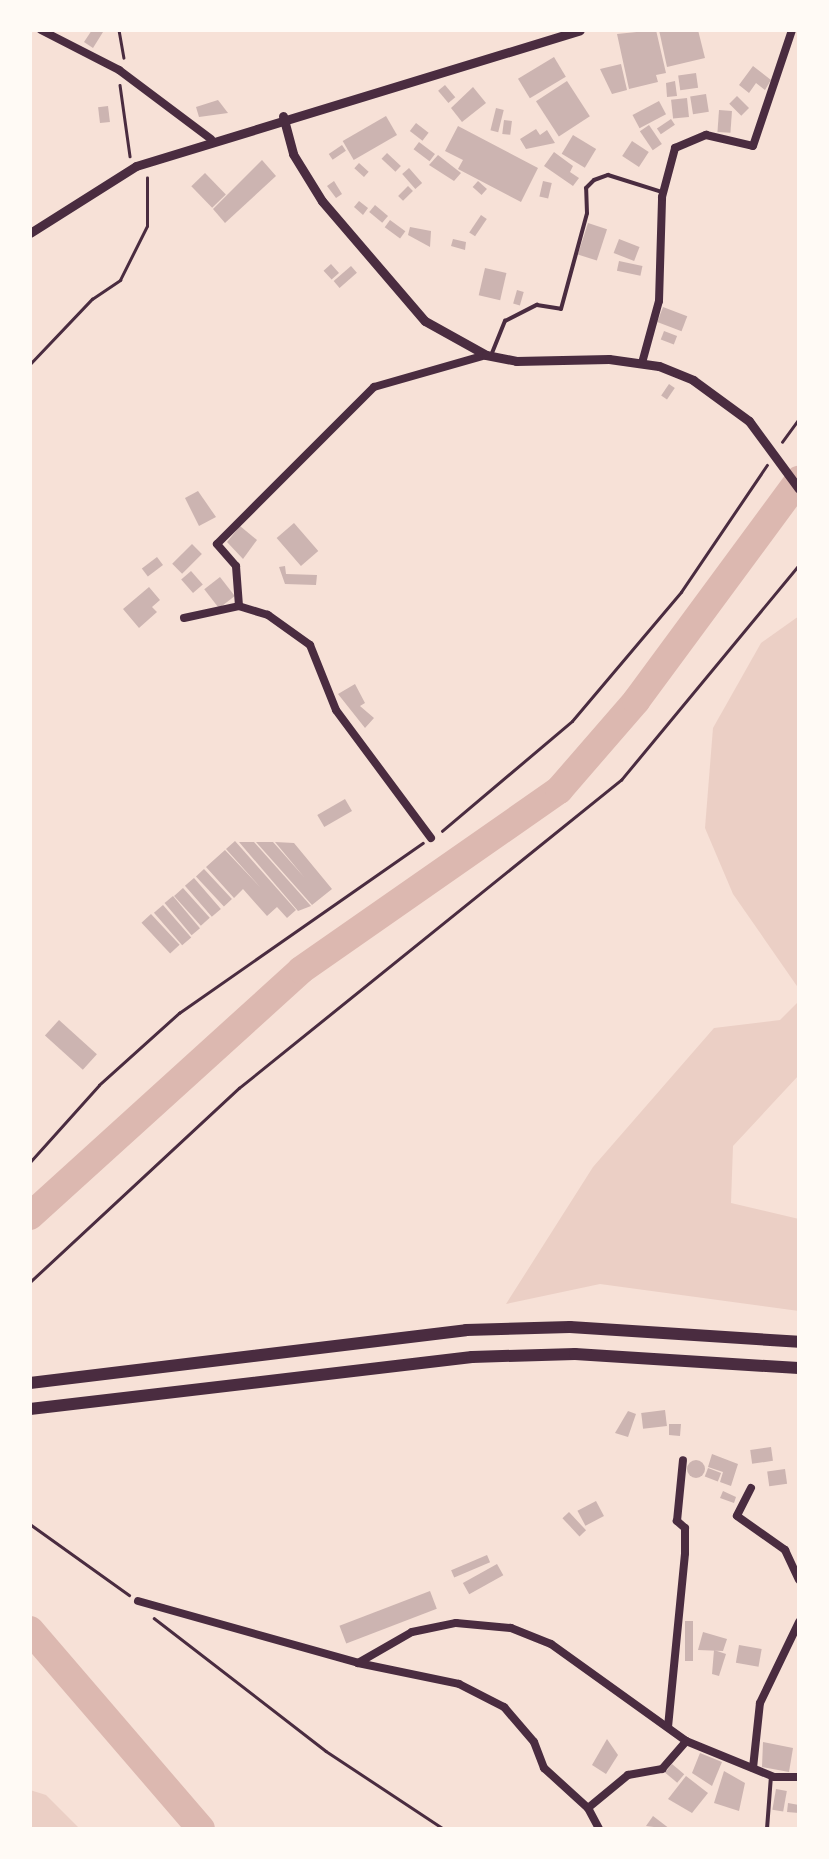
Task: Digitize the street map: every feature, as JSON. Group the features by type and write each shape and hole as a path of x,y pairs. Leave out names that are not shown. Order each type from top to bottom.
{"highway":[{"path":"30,1384 466,1330 570,1327 799,1342"},
{"path":"30,1410 472,1356 575,1354 799,1368"}],"street":[{"path":"41,30 119,70 211,139"},
{"path":"30,233 136,166 284,116 580,30"},
{"path":"642,364 659,302 662,192 676,148 688,138 706,135 754,146 792,30"},
{"path":"284,116 293,154 381,277 425,321 488,356"},
{"path":"239,606 236,566 217,544 230,527 337,431 374,387 488,356 642,364 720,397 777,456 799,489"},
{"path":"184,618 239,606 268,615 310,645 336,710 431,838"},
{"path":"668,1726 685,1553 685,1528 678,1521 683,1460"},
{"path":"751,1488 736,1516 785,1550 799,1580"},
{"path":"139,1603 358,1662 458,1684 504,1707 534,1742 544,1768 588,1808 599,1829"},
{"path":"753,1768 760,1704 799,1622"},
{"path":"358,1662 427,1629 456,1623 511,1628 552,1644 686,1741 771,1776 799,1776"},
{"path":"588,1808 628,1775 662,1769 686,1741"}],"lane":[{"path":"488,356 504,321 537,305 561,309 587,212 586,188 594,180 608,174 662,192"},
{"path":"767,1829 771,1776"}],"path":[{"path":"30,364 92,299 120,280 136,253 151,182 125,146 119,30"},
{"path":"777,456 799,419"},
{"path":"30,1282 239,1088 621,780 799,565"},
{"path":"30,1524 139,1603"},
{"path":"153,1618 326,1751 444,1829"}],"shaded area":[{"path":"799,616 799,989 733,894 705,828 713,728 761,643"},
{"path":"799,1001 799,1075 733,1146 731,1203 799,1219 799,1311 600,1284 506,1304 593,1167 714,1028 780,1020"},
{"path":"30,1790 46,1795 80,1829 30,1829"}],"building":[{"path":"92,30 103,32 93,48 84,42"},
{"path":"656,30 666,73 656,75 658,82 629,89 617,34"},
{"path":"659,30 698,30 705,58 667,67"},
{"path":"554,57 566,77 530,98 518,79"},
{"path":"621,64 627,90 612,94 600,69"},
{"path":"753,66 771,80 765,90 756,83 749,93 739,85"},
{"path":"696,73 698,88 680,90 678,76"},
{"path":"567,81 590,116 559,136 536,101"},
{"path":"675,81 677,96 667,97 666,83"},
{"path":"445,85 455,97 448,103 438,91"},
{"path":"473,87 486,103 462,122 451,108"},
{"path":"706,94 709,112 693,114 690,97"},
{"path":"737,96 749,108 741,116 729,104"},
{"path":"687,98 689,117 673,119 671,100"},
{"path":"218,100 228,113 199,117 196,107"},
{"path":"659,101 666,114 640,128 633,115"},
{"path":"108,106 110,122 100,123 98,107"},
{"path":"496,108 504,110 498,132 490,130"},
{"path":"719,110 732,111 730,133 717,132"},
{"path":"386,116 397,135 354,160 343,141"},
{"path":"671,119 675,125 661,134 657,129"},
{"path":"504,120 512,121 510,135 502,134"},
{"path":"416,123 429,133 422,141 410,131"},
{"path":"649,125 662,144 653,150 640,131"},
{"path":"458,126 538,168 521,202 458,169 463,160 445,151"},
{"path":"536,129 540,135 547,130 555,143 526,149 520,139"},
{"path":"573,135 596,149 585,168 562,154"},
{"path":"632,141 649,152 639,167 622,156"},
{"path":"419,142 435,154 430,161 414,149"},
{"path":"342,145 346,151 333,160 329,154"},
{"path":"554,152 573,166 570,172 579,178 573,186 544,166"},
{"path":"387,153 401,166 395,172 382,159"},
{"path":"438,155 461,173 454,181 429,165"},
{"path":"262,160 276,176 225,223 213,209"},
{"path":"359,163 369,172 364,177 354,168"},
{"path":"409,168 422,183 415,189 402,174"},
{"path":"205,173 226,195 212,208 191,186"},
{"path":"334,181 342,194 336,198 327,186"},
{"path":"478,181 487,189 482,195 473,187"},
{"path":"543,181 552,183 548,199 539,197"},
{"path":"408,186 413,191 403,201 398,196"},
{"path":"359,201 368,208 363,215 354,207"},
{"path":"375,205 388,216 382,223 369,212"},
{"path":"481,215 487,219 475,236 469,232"},
{"path":"390,220 405,231 400,238 385,227"},
{"path":"588,223 607,229 597,261 578,254"},
{"path":"410,227 431,231 430,247 408,235"},
{"path":"453,239 466,242 465,250 451,246"},
{"path":"619,239 640,247 634,261 614,253"},
{"path":"619,261 642,266 640,276 617,271"},
{"path":"331,264 339,273 332,280 324,271"},
{"path":"351,266 357,273 340,288 334,281"},
{"path":"485,268 506,273 500,300 479,295"},
{"path":"517,290 524,292 520,305 513,303"},
{"path":"663,307 687,316 682,331 657,322"},
{"path":"664,331 677,336 674,344 661,339"},
{"path":"669,384 675,388 667,400 661,396"},
{"path":"198,491 216,517 199,526 185,498"},
{"path":"294,523 318,551 301,566 277,538"},
{"path":"240,526 257,540 243,559 227,542"},
{"path":"192,544 202,554 182,574 172,564"},
{"path":"157,557 163,565 148,576 142,568"},
{"path":"285,566 286,574 317,575 316,585 285,584 279,567"},
{"path":"191,571 203,585 193,593 181,580"},
{"path":"220,577 235,596 219,608 204,589"},
{"path":"149,587 160,600 152,607 157,612 139,628 123,609"},
{"path":"355,684 365,703 360,706 374,718 365,728 338,694"},
{"path":"345,799 352,811 324,827 317,815"},
{"path":"235,841 296,910 287,918 277,907 267,916 243,889 234,898 206,867 225,850 260,887 226,849"},
{"path":"239,842 254,842 311,906 298,911"},
{"path":"256,842 273,842 304,877 275,842 294,843 332,889 312,905"},
{"path":"204,869 232,899 224,906 196,877"},
{"path":"194,878 221,909 212,917 185,886"},
{"path":"183,888 210,918 201,926 174,896"},
{"path":"173,896 200,928 192,935 165,903"},
{"path":"163,905 191,937 182,945 154,913"},
{"path":"151,914 180,945 170,954 141,923"},
{"path":"59,1020 97,1054 83,1070 45,1036"},
{"path":"665,1410 667,1426 643,1429 641,1413"},
{"path":"628,1411 636,1414 628,1437 615,1433"},
{"path":"669,1424 681,1424 680,1436 669,1435"},
{"path":"771,1447 773,1461 752,1464 750,1450"},
{"path":"712,1454 738,1464 731,1486 720,1482 723,1472 708,1467"},
{"path":"696,1460 703,1462 703,1476 696,1478 689,1476 687,1469 689,1462"},
{"path":"708,1468 721,1473 718,1481 705,1476"},
{"path":"785,1469 787,1484 769,1486 767,1472"},
{"path":"723,1491 736,1497 734,1503 720,1498"},
{"path":"596,1501 604,1516 585,1526 577,1511"},
{"path":"569,1512 586,1530 579,1536 562,1518"},
{"path":"487,1555 490,1562 454,1578 451,1570"},
{"path":"497,1564 503,1575 469,1594 463,1583"},
{"path":"430,1591 437,1609 346,1643 339,1626"},
{"path":"685,1621 693,1621 693,1661 685,1661"},
{"path":"703,1632 727,1639 723,1651 698,1650"},
{"path":"739,1645 762,1649 759,1667 736,1663"},
{"path":"714,1650 726,1654 719,1676 712,1674"},
{"path":"607,1739 618,1755 606,1774 592,1765"},
{"path":"763,1742 793,1748 789,1772 762,1767"},
{"path":"700,1753 722,1762 712,1786 692,1773"},
{"path":"672,1764 684,1774 677,1783 665,1772"},
{"path":"724,1771 745,1783 739,1811 714,1803"},
{"path":"686,1776 708,1793 692,1813 668,1799"},
{"path":"776,1789 787,1791 783,1812 772,1810"},
{"path":"788,1803 799,1805 799,1813 787,1812"},
{"path":"653,1816 670,1829 646,1826"}],"waterway":[{"path":"30,1216 301,970 559,790 636,701 799,480"},
{"path":"30,1630 201,1829"}]}
